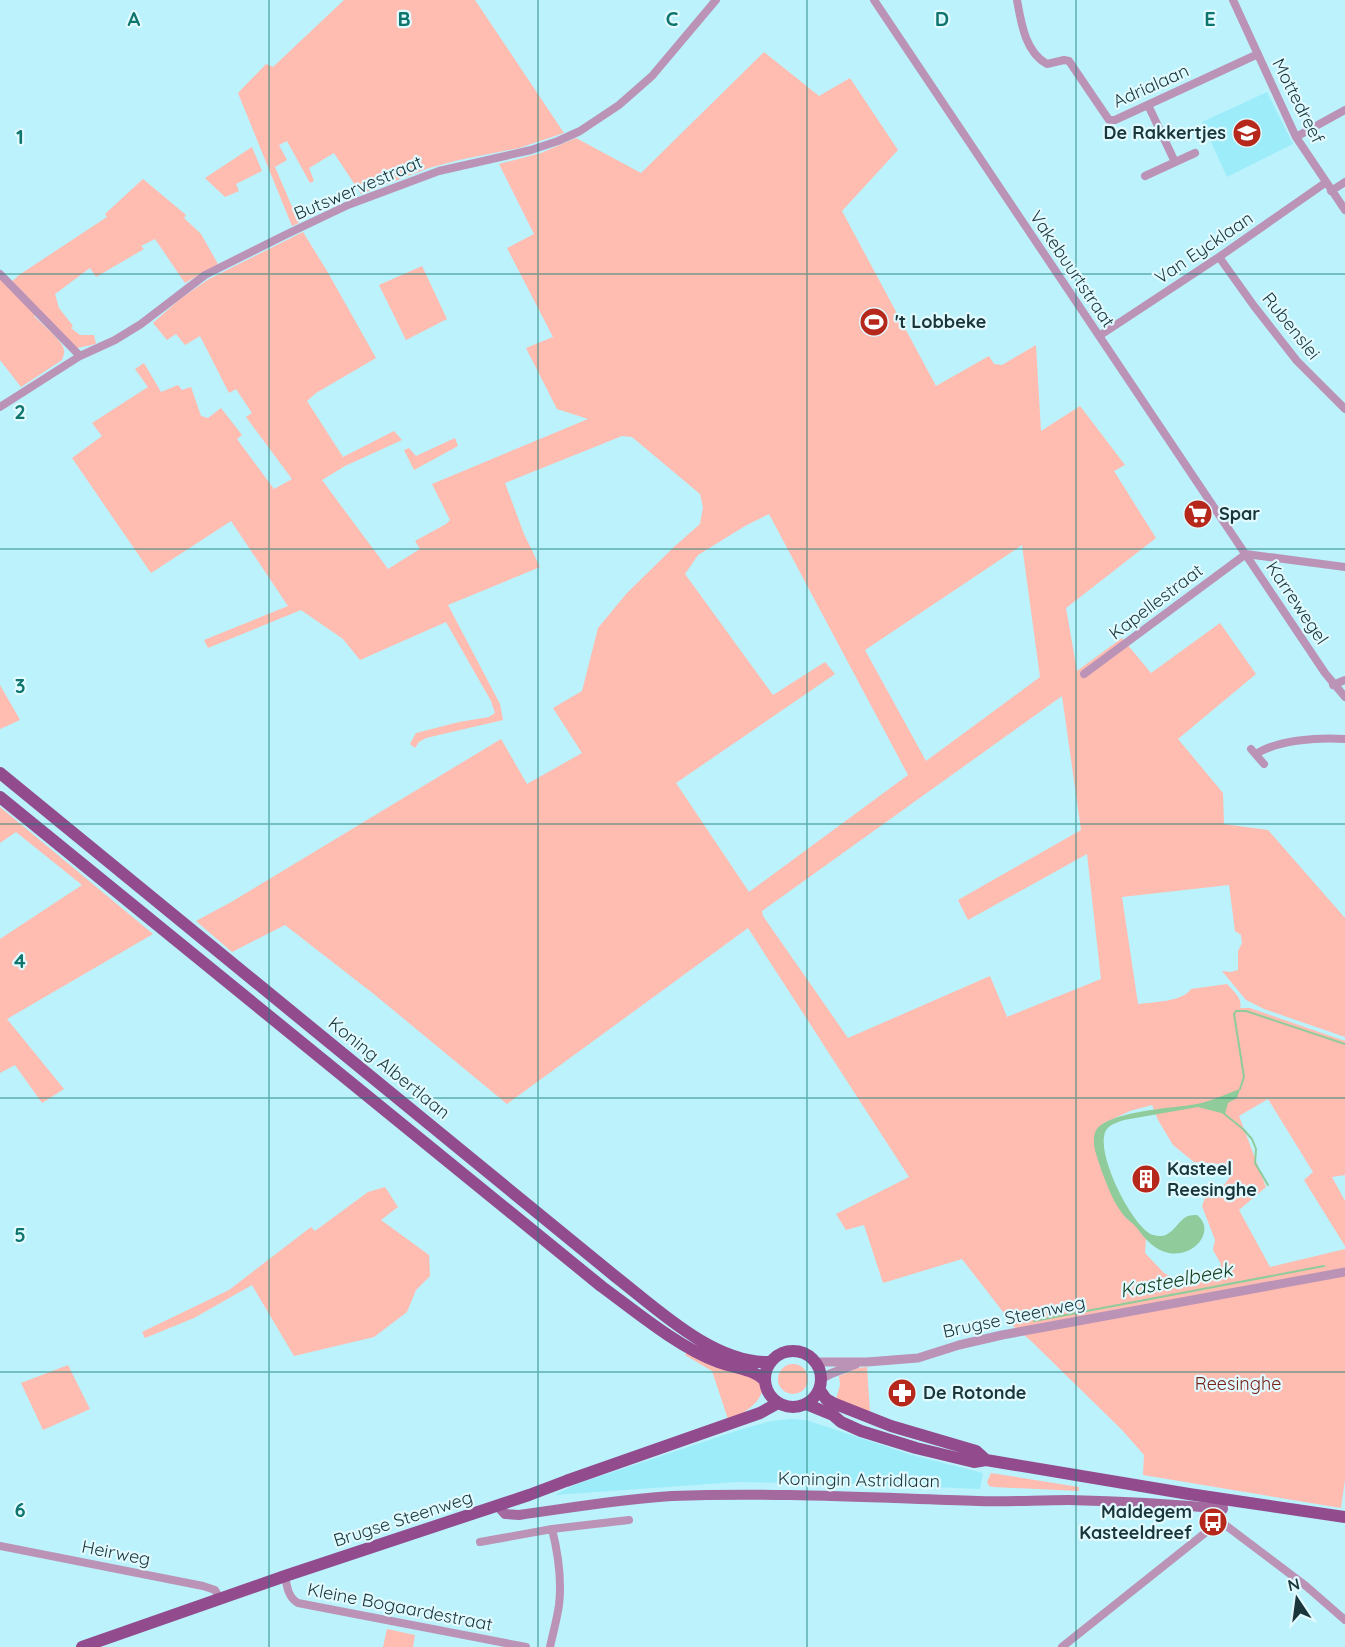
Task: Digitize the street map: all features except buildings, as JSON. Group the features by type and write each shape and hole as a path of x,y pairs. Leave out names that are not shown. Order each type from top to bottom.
{"main road":[{"name":"Koning Albertlaan","path":"0,773 666,1316 719,1351 755,1361 771,1362"},
{"name":"Koning Albertlaan","path":"0,796 601,1286 703,1356 756,1374 766,1386"},
{"name":"Brugse Steenweg","path":"735,1422 758,1406 766,1386 765,1374 771,1362 782,1353 796,1351 810,1357 815,1362"},
{"path":"815,1362 818,1367 820,1384"},
{"name":"Brugse Steenweg","path":"82,1647 285,1576 498,1506 760,1413 778,1403 790,1407 806,1404 816,1395 820,1384"},
{"name":"Koningin Astridlaan","path":"820,1384 826,1399 833,1403 891,1426 976,1452 986,1460"},
{"path":"766,1386 778,1403"},
{"name":"Koningin Astridlaan","path":"806,1404 833,1415 841,1422 861,1431 916,1448 974,1462 986,1460 1225,1504 1345,1517"},
{"name":"Koningin Astridlaan","path":"498,1506 505,1514 519,1515 608,1502 671,1496 821,1496 1225,1504"}],"street":[{"name":"Butswervestraat","path":"0,407 80,356 115,340 141,324 205,275 348,205 439,171 531,150 580,131 620,105 652,76 716,0"},
{"name":"Vakebuurtstraat","path":"874,0 1246,554"},
{"name":"Adrialaan","path":"1017,0 1022,30 1040,60 1047,64 1064,60 1069,62 1109,120 1115,120 1258,54"},
{"name":"Mottedreef","path":"1233,0 1296,138 1345,210"},
{"path":"1148,105 1175,162"},
{"path":"1296,138 1345,110"},
{"path":"1145,176 1195,153"},
{"path":"1331,191 1345,182"},
{"name":"Van Eycklaan","path":"1099,336 1220,257 1325,183"},
{"name":"Rubenslei","path":"1220,257 1254,306 1297,361 1345,409"},
{"path":"0,274 80,356"},
{"path":"1246,554 1345,567"},
{"name":"Kapellestraat","path":"1084,674 1246,554"},
{"name":"Karrewegel","path":"1246,554 1333,685 1345,697"},
{"path":"1333,685 1345,680"},
{"path":"1264,764 1253,752 1276,744 1334,738 1345,740"},
{"name":"Brugse Steenweg","path":"815,1362 867,1362 918,1358 1002,1335 1345,1272"},
{"name":"Brugse Steenweg","path":"820,1384 836,1371 867,1362"},
{"path":"1062,1647 1220,1521 1225,1504"},
{"path":"480,1542 552,1529 629,1520"},
{"path":"1220,1521 1306,1586 1345,1620"},
{"path":"550,1647 559,1604 560,1582 558,1556 552,1529"},
{"name":"Heirweg","path":"0,1546 203,1586 215,1590 220,1599"},
{"name":"Kleine Bogaardestraat","path":"285,1576 290,1594 298,1603 526,1647"}],"shaded area":[{"name":"De Rakkertjes","path":"1267,92 1293,144 1227,177 1202,122"},
{"path":"1240,1089 1237,1098 1228,1103 1225,1114 1198,1107 1124,1120 1107,1129 1104,1138 1109,1169 1125,1203 1144,1229 1153,1235 1165,1235 1184,1218 1191,1215 1197,1215 1203,1223 1204,1231 1201,1240 1195,1247 1175,1254 1163,1251 1149,1242 1118,1207 1108,1188 1097,1156 1095,1133 1111,1120 1125,1115 1197,1104"},
{"path":"806,1420 912,1455 983,1473 980,1489 737,1482 555,1495 574,1485 739,1430 771,1421"}],"green space":[{"path":"344,0 475,0 564,133 519,148 429,168 361,194 334,153 309,168 314,181 310,183 287,141 279,145 287,160 275,167 299,223 292,226 238,93 266,64 273,67"},
{"name":"Reesinghe","path":"764,52 819,96 850,78 898,150 842,211 936,386 989,356 994,364 1002,365 1036,345 1041,431 1080,406 1125,465 1114,471 1156,538 1066,608 1077,671 1122,638 1151,673 1220,623 1256,674 1178,739 1223,793 1224,824 1268,830 1345,918 1345,1037 1264,1009 1246,1000 1222,971 1238,970 1238,951 1242,943 1241,935 1235,931 1229,885 1122,897 1138,1004 1174,999 1181,997 1191,989 1227,984 1239,998 1240,1008 1250,1008 1345,1041 1345,1175 1332,1177 1345,1201 1345,1246 1304,1180 1313,1172 1268,1099 1239,1116 1266,1187 1239,1210 1270,1267 1345,1249 1345,1480 1341,1508 1143,1475 1144,1455 1122,1430 1030,1340 1007,1321 1007,1317 962,1259 883,1283 864,1225 846,1230 836,1214 909,1177 748,928 507,1104 375,995 285,925 232,952 196,921 501,739 527,784 582,753 553,708 582,691 598,628 627,593 700,524 703,507 700,494 632,437 622,436 505,483 524,534 540,567 448,605 500,704 503,720 426,738 415,748 410,744 416,733 489,717 495,713 491,701 446,622 360,660 343,639 301,610 208,648 204,640 288,606 231,521 151,573 72,458 102,436 92,423 148,387 135,369 144,363 161,392 178,385 182,390 191,387 201,416 208,418 221,408 242,435 237,439 274,489 292,479 246,417 252,413 236,389 229,393 200,336 185,345 176,334 167,340 153,323 180,299 209,279 303,232 376,358 316,393 307,401 343,457 394,431 402,440 345,466 322,480 388,569 420,549 415,541 450,520 432,484 588,419 557,409 526,348 553,337 507,248 534,234 499,164 541,153 576,138 641,173","holes":["769,514 908,775 749,892 676,783 835,674 825,662 773,695 685,574 698,555","1022,545 1040,677 926,761 865,650","1062,696 1081,830 958,900 968,920 1087,854 1101,979 1007,1017 990,976 848,1038 763,916 762,911","1152,1105 1173,1145 1194,1162 1219,1164 1226,1167 1231,1175 1225,1184 1206,1195 1202,1206 1215,1240 1213,1250 1221,1264 1216,1280 1183,1283 1164,1273 1145,1253 1146,1239 1125,1217 1106,1182 1102,1124 1130,1111"]},
{"path":"252,147 262,171 236,184 239,191 225,197 205,178"},
{"path":"143,179 186,215 184,218 201,234 218,264 185,283 155,239 141,246 144,249 96,277 90,268 55,294 59,308 73,326 71,328 80,335 94,335 96,344 77,348 40,311 34,316 60,342 64,355 62,360 21,387 0,360 0,279 7,286 19,275 107,217 105,214"},
{"path":"422,266 447,319 406,340 379,285"},
{"path":"455,438 458,446 414,470 404,450 409,448 416,456"},
{"path":"0,685 20,720 0,729"},
{"path":"0,807 153,934 7,1019 64,1089 42,1103 15,1065 0,1073 0,939 82,885 16,832 0,843"},
{"path":"385,1187 398,1207 381,1220 429,1255 430,1276 416,1290 407,1312 374,1337 294,1356 252,1285 194,1318 145,1338 142,1332 229,1290 311,1227 315,1231 368,1192"},
{"path":"688,1351 728,1365 756,1380 762,1387 759,1398 747,1410 728,1419 712,1371 685,1355"},
{"path":"793,1364 804,1368 808,1379 804,1390 793,1394 782,1390 778,1379 782,1368"},
{"path":"68,1365 90,1409 43,1430 21,1383"},
{"path":"867,1367 870,1412 836,1399 840,1385 839,1376 858,1368"},
{"path":"991,1473 1079,1487 1079,1491 993,1487 987,1482"},
{"path":"387,1629 415,1635 413,1647 383,1647"}],"waterway":[{"name":"Kasteelbeek","path":"1240,1089 1244,1077 1234,1014 1236,1011 1246,1011 1345,1044"},
{"name":"Kasteelbeek","path":"1222,1112 1252,1139 1256,1149 1255,1163 1268,1185"},
{"name":"Kasteelbeek","path":"1034,1321 1324,1266"}],"place":[{"name":"De Rakkertjes","path":"1247,133"},
{"name":"'t Lobbeke","path":"874,322"},
{"name":"Spar","path":"1198,514"},
{"name":"Kasteel Reesinghe","path":"1146,1179"},
{"name":"De Rotonde","path":"902,1393"},
{"name":"Maldegem Kasteeldreef","path":"1213,1522"}]}
